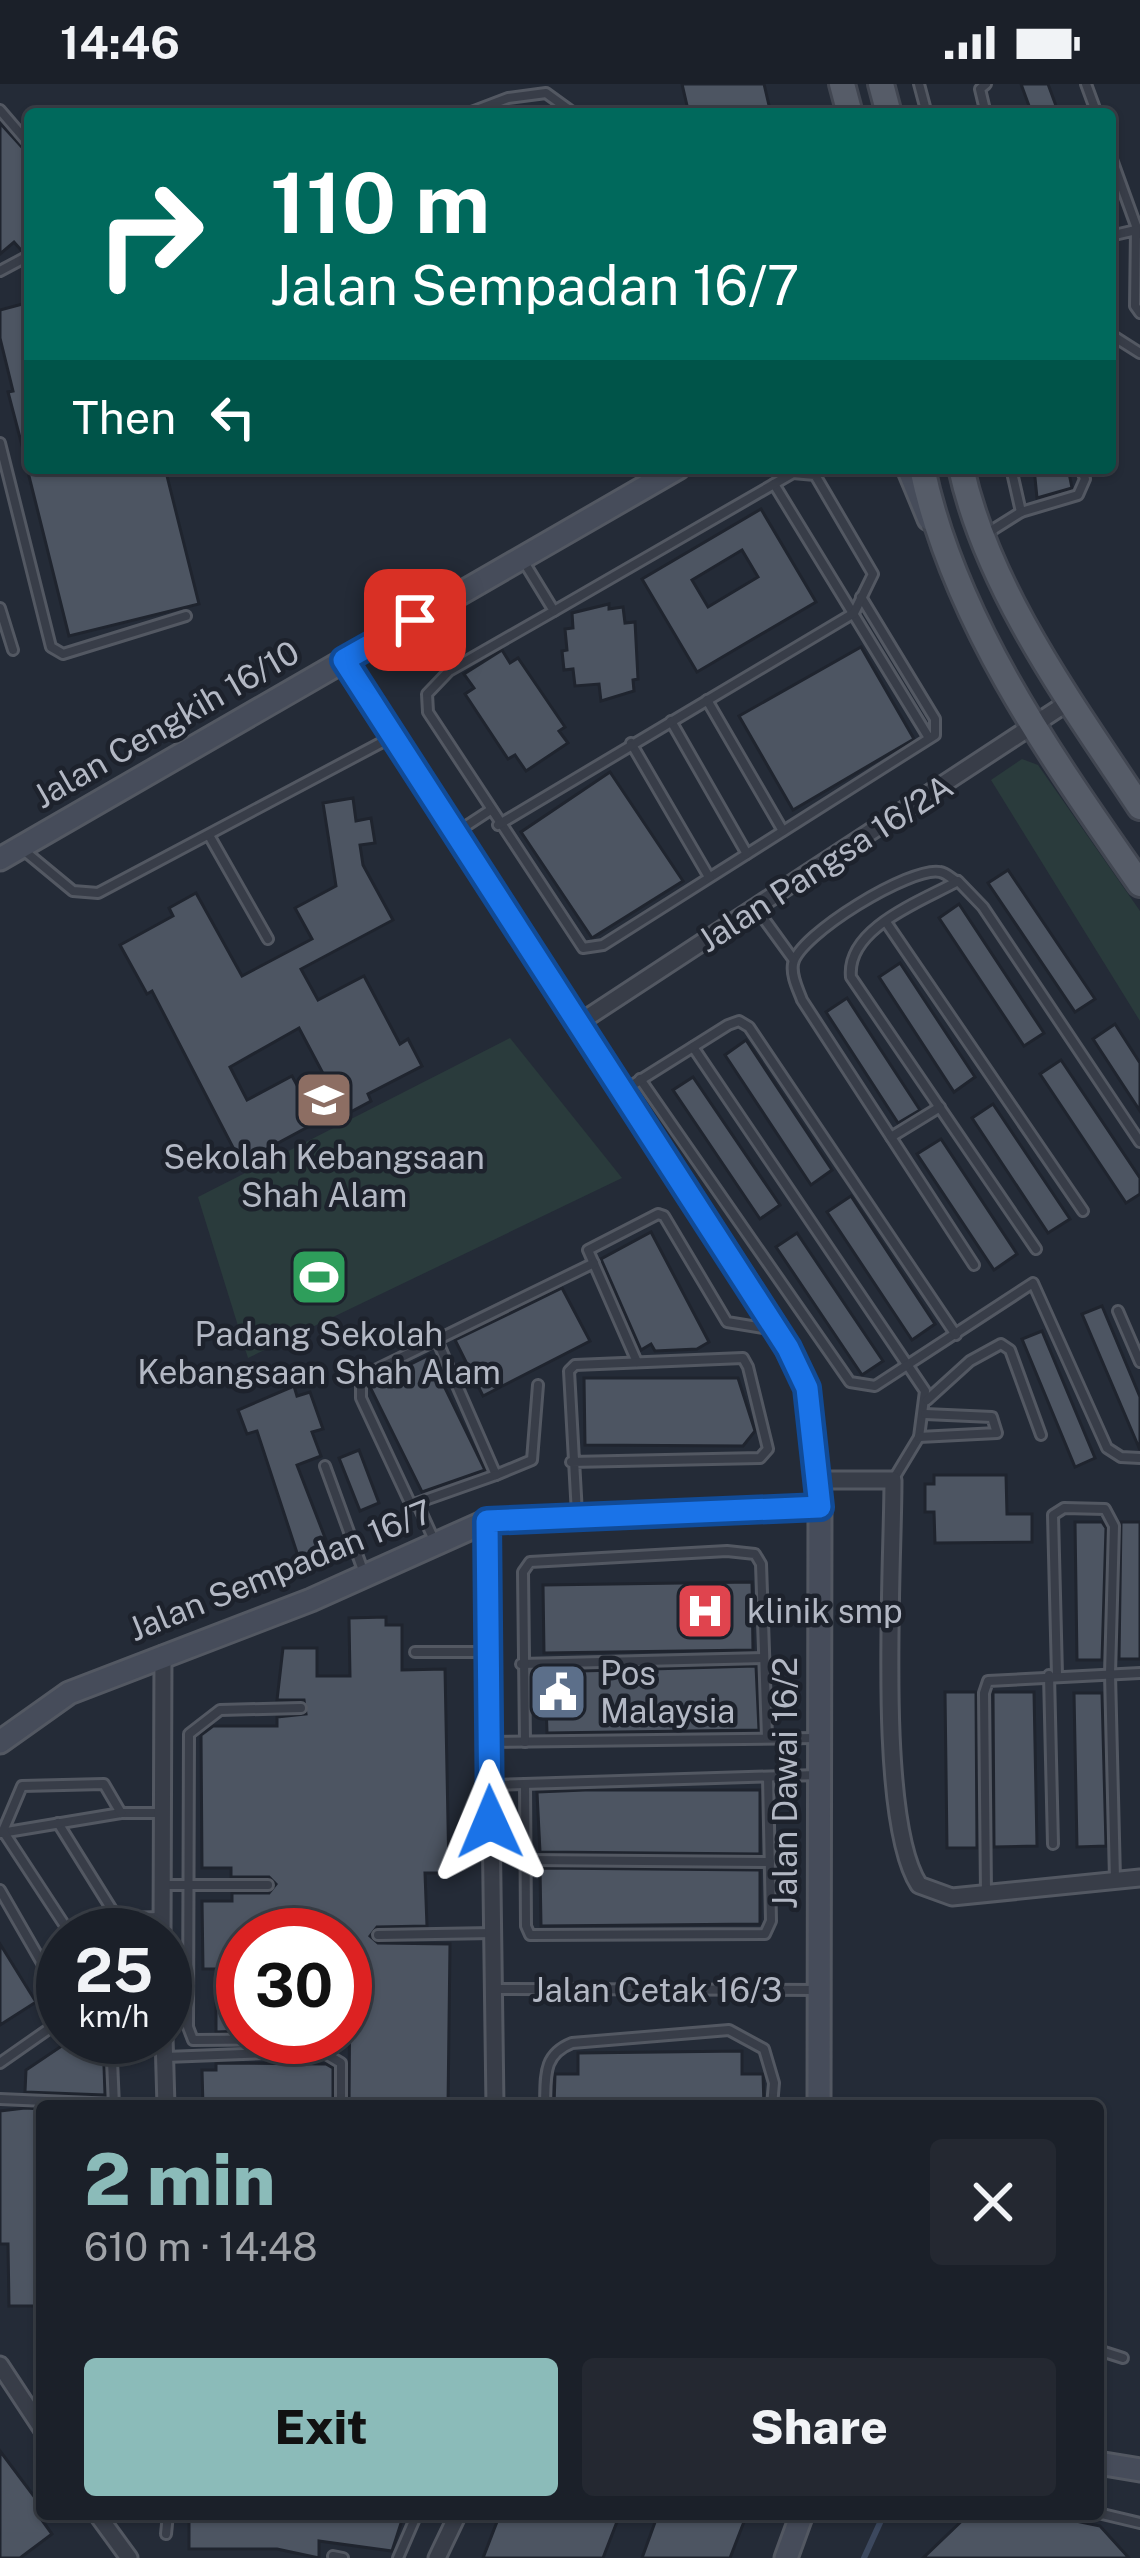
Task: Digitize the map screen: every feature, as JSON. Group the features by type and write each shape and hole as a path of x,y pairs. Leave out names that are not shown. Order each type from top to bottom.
{"main road":[{"path":"924,474 946,551 1034,727 1140,884"},
{"path":"963,474 982,536 1070,701 1140,807"}],"street":[{"name":"Jalan Cengkih 16/10","path":"0,859 668,474"},
{"path":"911,474 946,551"},
{"name":"Jalan Dawai 16/2","path":"344,660 579,1023 632,1085 807,1388 820,1507 816,1738 819,2100"},
{"name":"Jalan Pangsa 16/2A","path":"579,1023 1070,701"},
{"path":"818,1480 893,1480 893,1777 904,1856 920,1885 932,1894 986,1894 1140,1878"},
{"name":"Jalan Sempadan 16/7","path":"0,1742 69,1693 487,1521 820,1507"},
{"path":"487,1521 495,2100"},
{"path":"162,1908 163,1654"},
{"path":"164,2064 166,2100"},
{"path":"0,2365 36,2420"},
{"path":"1104,2464 1140,2470"},
{"path":"104,2520 129,2558"},
{"path":"437,2558 455,2520"},
{"path":"786,2558 800,2520"}],"lane":[{"path":"969,84 983,86"},
{"path":"482,108 508,98 546,93 567,108"},
{"path":"0,110 24,138"},
{"path":"1116,171 1138,233 1135,306 1140,313"},
{"path":"0,443 51,647 63,654 187,616"},
{"path":"791,474 449,671 427,694 435,730 583,948 603,945 938,728 861,597"},
{"path":"498,825 854,613 873,574 815,476 800,474"},
{"path":"1012,474 1022,512"},
{"path":"982,536 1022,512 1078,495 1083,474"},
{"path":"774,484 929,738"},
{"path":"523,560 554,611"},
{"path":"0,608 13,650"},
{"path":"707,700 783,831"},
{"path":"671,721 747,854"},
{"path":"20,847 73,891 98,893 391,738"},
{"path":"631,743 709,878"},
{"path":"454,834 489,811"},
{"path":"210,837 268,939"},
{"path":"793,959 819,929 886,890 940,872 958,881 983,907 1140,1142"},
{"path":"958,881 886,922 856,947 851,977 1036,1249"},
{"path":"756,908 793,959 802,1000 974,1265"},
{"path":"886,922 1083,1210"},
{"path":"956,1336 762,1041 739,1022 632,1085 841,1374 874,1386 956,1336 1033,1283 1107,1448 1121,1457 1140,1458"},
{"path":"693,1047 911,1365 926,1402 925,1414 920,1436 893,1480"},
{"path":"891,1137 940,1107"},
{"path":"637,1363 591,1247 658,1214 664,1216 727,1322 777,1329"},
{"path":"538,1384 532,1460 418,1505 412,1505 400,1489 358,1385 361,1377 594,1263"},
{"path":"1118,1311 1140,1362"},
{"path":"437,1340 496,1475"},
{"path":"926,1402 970,1361 1001,1344 1010,1350 1041,1435"},
{"path":"571,1462 760,1458 768,1449 742,1358 582,1361 569,1371 571,1462 578,1514"},
{"path":"920,1436 997,1433 992,1417 925,1414"},
{"path":"325,1466 365,1575"},
{"path":"418,1505 435,1542"},
{"path":"1053,1844 1053,1515 1085,1507 1105,1510 1114,1526 1110,1674 1115,1881"},
{"path":"525,1742 523,1572 530,1562 728,1551 755,1554 761,1564 767,1737"},
{"path":"415,1652 488,1652"},
{"path":"521,1664 764,1658"},
{"path":"986,1894 984,1694 988,1681 1000,1676 1140,1673"},
{"path":"216,2040 193,2040 189,1734 220,1710 301,1708"},
{"path":"489,1742 816,1738"},
{"path":"489,1785 818,1775"},
{"path":"525,1784 526,1926 530,1935 765,1934 771,1921 768,1777"},
{"path":"2,1833 22,1786 104,1784 121,1813"},
{"path":"2,1833 121,1813 160,1813"},
{"path":"58,1822 111,1908"},
{"path":"2,1833 52,1908"},
{"path":"526,1861 770,1862"},
{"path":"163,1885 268,1885"},
{"path":"0,1890 36,1953"},
{"path":"378,1935 494,1933"},
{"name":"Jalan Cetak 16/3","path":"496,1989 819,1990"},
{"path":"545,2100 546,2066 555,2050 572,2043 729,2030 751,2037 764,2049 774,2083 773,2100"},
{"path":"0,2062 36,2037"},
{"path":"192,2056 321,2051 341,2063 341,2100"},
{"path":"113,2064 114,2100"},
{"path":"0,2099 36,2101"},
{"path":"1104,2352 1123,2358"},
{"path":"1104,2514 1140,2523"},
{"path":"166,2534 167,2520"},
{"path":"398,2558 414,2520"}],"shaded area":[{"path":"1022,759 1038,765 1140,911 1140,1021 991,780"},
{"name":"Padang Sekolah Kebangsaan Shah Alam","path":"510,1038 622,1178 248,1358 198,1197"}],"building":[{"path":"682,84 764,84 770,108 688,108"},
{"path":"1021,84 1048,84 1057,108 1030,108"},
{"path":"0,123 24,149 24,249 14,242 0,254"},
{"path":"24,304 24,453 8,392 13,391 0,338 0,310"},
{"path":"28,474 166,474 199,604 69,636"},
{"path":"1035,474 1069,474 1072,488 1037,498"},
{"path":"761,509 816,602 697,672 642,579","holes":["742,550 758,577 708,607 692,580"]},
{"path":"609,604 609,609 623,607 625,623 635,622 638,679 633,680 634,691 601,701 599,684 575,686 573,669 564,670 562,651 567,650 565,629 573,628 572,613"},
{"path":"861,647 914,739 793,810 739,716"},
{"path":"502,650 510,663 518,658 565,727 559,731 568,743 526,771 515,755 508,759 465,694 474,688 464,674"},
{"path":"610,772 683,881 592,938 521,832"},
{"path":"353,798 356,821 371,818 375,843 360,845 363,865 393,920 301,969 318,1000 364,976 400,1044 408,1039 422,1066 368,1094 371,1101 345,1115 299,1028 230,1067 247,1100 292,1076 317,1122 241,1163 152,991 147,994 120,945 173,916 169,908 196,893 242,976 312,939 295,908 336,886 323,803"},
{"path":"1008,870 1095,999 1075,1012 988,883"},
{"path":"959,904 1044,1033 1024,1046 939,918"},
{"path":"900,963 975,1077 954,1092 879,977"},
{"path":"847,998 920,1110 898,1123 826,1012"},
{"path":"1115,1024 1140,1063 1140,1111 1093,1039"},
{"path":"746,1040 832,1170 811,1185 725,1055"},
{"path":"1061,1060 1140,1178 1140,1194 1126,1203 1040,1074"},
{"path":"693,1077 780,1205 760,1219 673,1090"},
{"path":"993,1104 1070,1219 1048,1233 972,1118"},
{"path":"941,1139 1017,1254 994,1270 917,1154"},
{"path":"851,1196 935,1324 912,1340 827,1212"},
{"path":"651,1232 709,1342 697,1349 655,1351 651,1344 641,1350 601,1259"},
{"path":"797,1233 883,1361 862,1375 776,1247"},
{"path":"562,1288 590,1341 483,1396 455,1340"},
{"path":"1102,1306 1140,1397 1140,1450 1082,1314"},
{"path":"1042,1331 1095,1458 1075,1467 1022,1339"},
{"path":"429,1355 485,1470 422,1492 369,1385"},
{"path":"584,1378 738,1378 755,1431 743,1446 585,1445"},
{"path":"294,1386 297,1396 310,1392 323,1429 312,1432 321,1456 297,1465 329,1548 299,1559 257,1431 247,1434 238,1410"},
{"path":"359,1450 379,1503 360,1511 339,1458"},
{"path":"934,1475 1006,1475 1007,1514 1032,1514 1032,1542 935,1543 934,1512 925,1512 925,1484 934,1484"},
{"path":"1075,1522 1102,1522 1106,1528 1102,1660 1077,1660"},
{"path":"1121,1522 1140,1522 1140,1659 1119,1659"},
{"path":"752,1582 753,1650 544,1653 543,1585"},
{"path":"386,1617 386,1625 402,1625 402,1670 445,1669 449,1873 425,1873 427,1926 377,1927 372,1933 372,1908 216,1908 216,1969 203,1969 202,1901 232,1901 232,1893 269,1893 276,1884 269,1877 231,1877 231,1868 202,1868 201,1735 213,1726 277,1726 277,1717 306,1714 304,1700 277,1700 283,1648 317,1648 317,1676 350,1676 349,1618"},
{"path":"756,1666 759,1730 547,1733 545,1672"},
{"path":"945,1692 976,1692 977,1848 947,1848"},
{"path":"993,1692 1034,1692 1037,1846 994,1847"},
{"path":"1074,1693 1102,1693 1106,1846 1077,1847"},
{"path":"760,1790 760,1854 540,1852 537,1792"},
{"path":"540,1868 760,1870 760,1924 541,1926"},
{"path":"372,1938 378,1943 450,1944 448,2100 349,2100 349,2064 372,2064"},
{"path":"0,1944 36,2002 0,2025"},
{"path":"742,2051 742,2074 763,2074 764,2100 554,2100 555,2074 578,2074 578,2053"},
{"path":"36,2063 104,2064 105,2095 25,2092 26,2070"},
{"path":"216,2064 326,2064 333,2068 333,2100 203,2100 202,2070 216,2070"},
{"path":"36,2109 36,2306 9,2306 8,2244 0,2244 0,2111"},
{"path":"0,2451 36,2499 36,2520 42,2520 52,2534 20,2558 0,2558"},
{"path":"189,2520 402,2520 392,2551 319,2541 319,2558 277,2549 189,2549"},
{"path":"498,2520 618,2520 603,2558 483,2558"},
{"path":"656,2520 745,2520 730,2558 642,2558"},
{"path":"963,2520 1071,2520 1100,2526 1129,2558 923,2558"}],"waterway":[{"path":"864,2558 881,2520"}],"place":[{"name":"Sekolah Kebangsaan Shah Alam","path":"324,1100"},
{"name":"Padang Sekolah Kebangsaan Shah Alam","path":"319,1277"},
{"name":"klinik smp","path":"705,1611"},
{"name":"Pos Malaysia","path":"558,1692"}],"route":[{"path":"415,620 344,660 625,1090 800,1369 815,1430 820,1507 487,1521 490,1822"}]}
